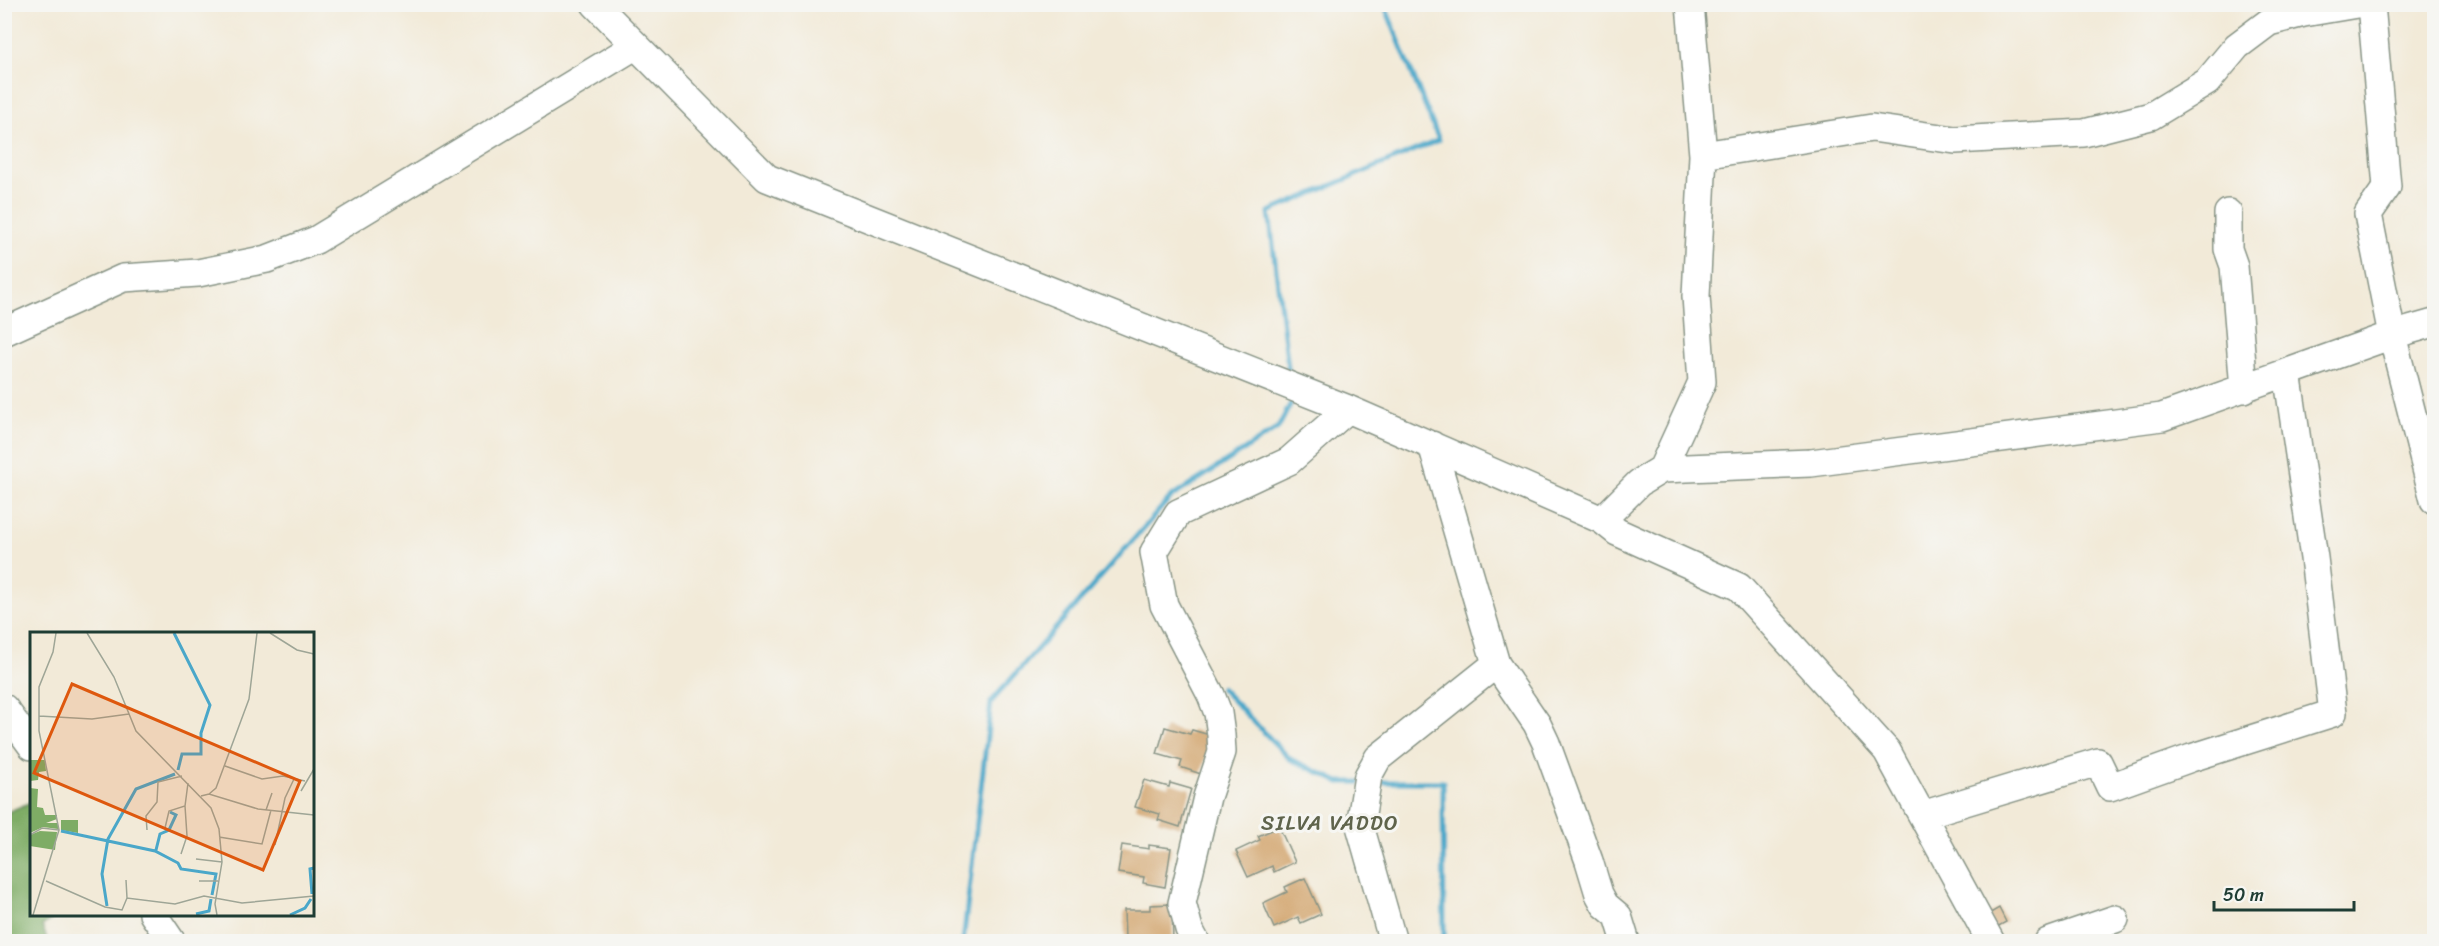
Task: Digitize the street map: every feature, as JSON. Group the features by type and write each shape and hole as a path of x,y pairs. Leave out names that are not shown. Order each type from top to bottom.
{"street":[{"path":"595,4 767,178 1348,409 1602,520 1617,532 1739,587 1887,751 1991,942"},
{"path":"1662,469 1702,382 1696,296 1703,155 1690,4"},
{"path":"1703,155 1872,128 1956,140 2084,133 2151,116 2188,94 2207,82 2237,45 2269,22 2304,13 2358,4"},
{"path":"2371,4 2386,187 2368,214 2392,335 2434,500"},
{"path":"4,332 123,278 209,271 267,259 316,240 636,46"},
{"path":"2228,213 2228,249 2235,275 2244,389"},
{"path":"1602,520 1639,483 1662,469 1811,463 2162,417 2392,335 2434,323"},
{"path":"1922,815 2098,762 2110,787 2202,754 2333,713 2314,558 2287,372"},
{"path":"1196,942 1189,929 1182,903 1207,797 1222,752 1218,713 1164,605 1154,552 1178,513 1289,461 1348,409"},
{"path":"1431,445 1496,664 1536,724 1545,743 1599,894 1605,905 1618,916 1626,942"},
{"path":"1393,942 1360,826 1368,776 1378,758 1496,664"},
{"path":"4,708 30,743"},
{"path":"154,916 172,942"},
{"path":"2048,942 2115,919"}],"green space":[{"path":"30,802 30,916 57,916 42,926 48,941 5,941 5,813"}],"building":[{"path":"1165,727 1190,734 1192,730 1213,736 1201,774 1180,767 1182,761 1157,754"},
{"path":"1144,780 1169,787 1170,783 1191,789 1180,827 1158,820 1160,814 1135,807"},
{"path":"1279,827 1295,862 1274,872 1272,866 1248,877 1236,851 1260,840 1258,836"},
{"path":"1122,845 1149,849 1149,845 1171,848 1165,887 1143,883 1144,877 1118,873"},
{"path":"1305,878 1321,914 1301,923 1298,917 1274,928 1263,903 1287,892 1285,887"},
{"path":"1172,904 1173,942 1151,942 1151,938 1125,939 1124,910 1150,910 1150,905"},
{"path":"1999,908 2006,922 1995,928 1987,915"}],"waterway":[{"path":"1289,375 1269,212 1439,140 1384,4"},
{"path":"963,942 991,702 1170,498 1278,428 1292,397"},
{"path":"1221,688 1290,759 1339,782 1359,782"},
{"path":"1374,782 1443,782 1444,942"}],"district":[{"name":"SILVA VADDO","path":"1330,823"}]}
